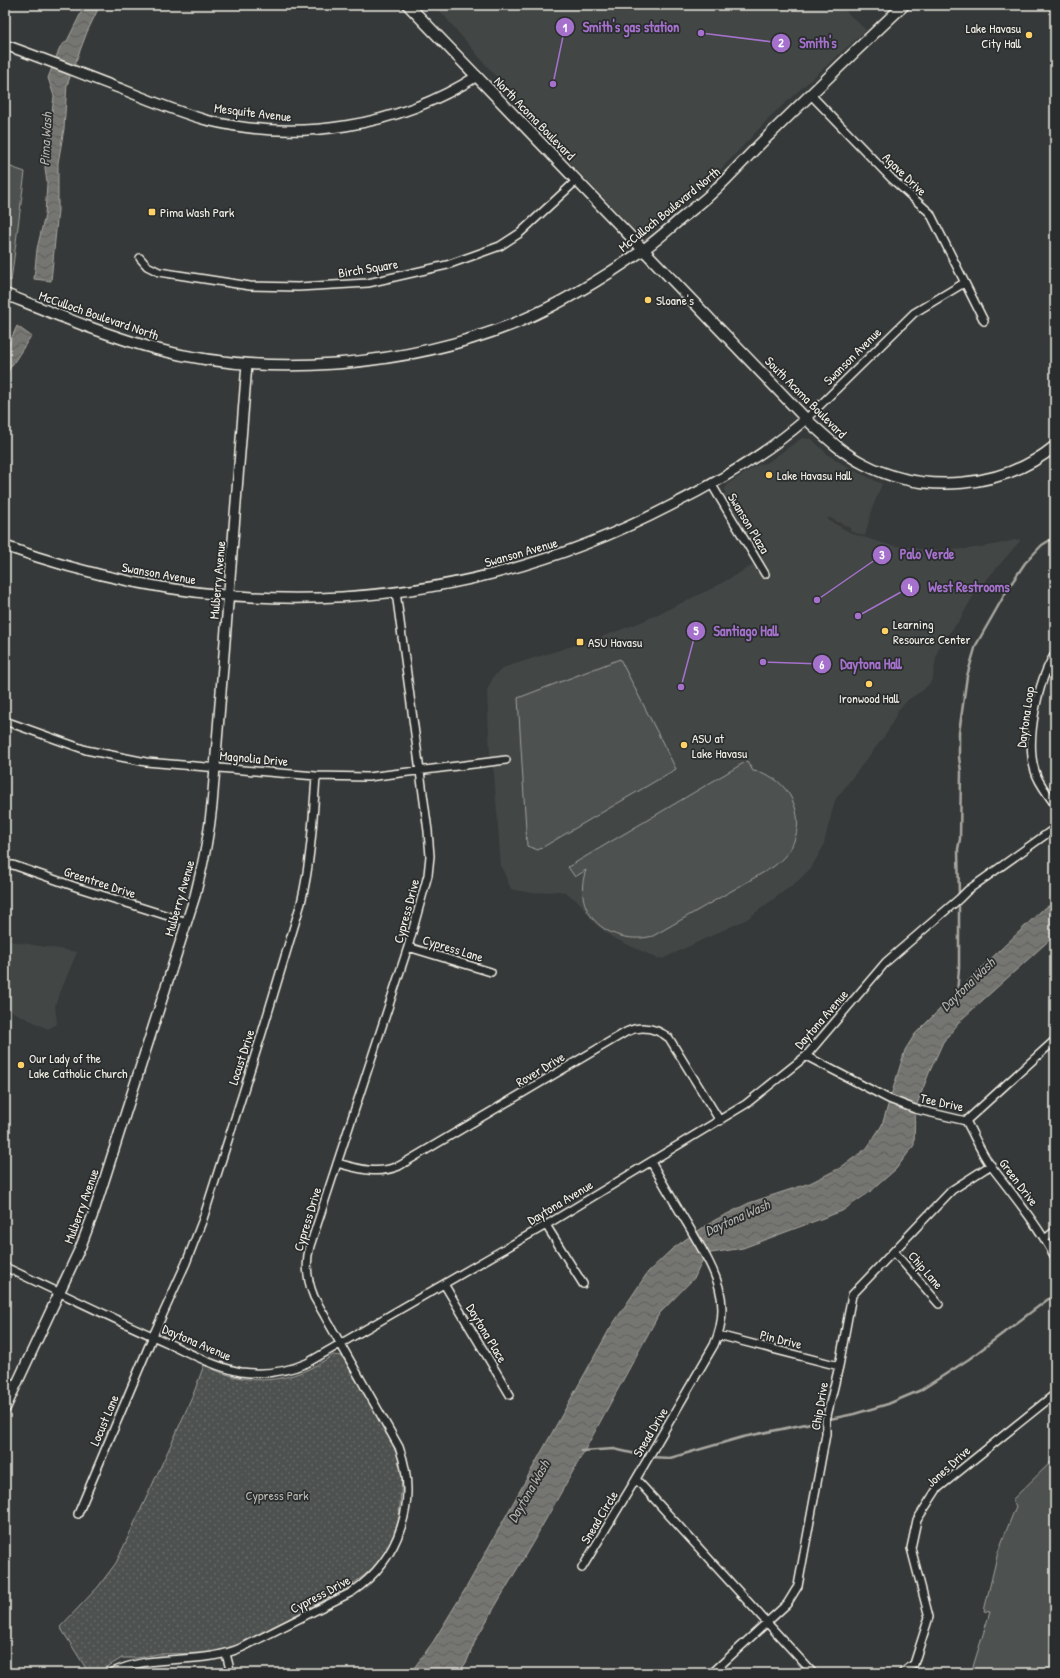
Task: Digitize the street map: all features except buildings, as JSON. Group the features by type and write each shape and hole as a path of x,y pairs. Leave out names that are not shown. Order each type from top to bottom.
{"main road":[{"name":"North Acoma Boulevard","path":"408,5 644,249"},
{"name":"McCulloch Boulevard North","path":"5,294 113,335 158,349 200,358 247,364 331,364 360,361 405,355 483,335 518,322 559,303 598,280 644,249 713,192 904,5"},
{"name":"South Acoma Boulevard","path":"644,249 806,419 840,450 864,464 890,475 911,481 934,484 964,483 995,477 1026,465 1055,446"}],"street":[{"name":"Mesquite Avenue","path":"5,45 183,113 225,124 262,129 316,130 370,122 422,105 456,90 477,76"},
{"name":"Agave Drive","path":"811,95 892,179 930,213 984,321"},
{"name":"Birch Square","path":"140,258 147,266 159,272 250,286 298,287 368,283 447,265 500,246 520,232 577,180"},
{"name":"Swanson Avenue","path":"5,546 78,570 118,580 159,588 229,596 284,599 326,598 396,592 451,584 492,574 572,550 649,517 712,485 789,434 914,313 964,283"},
{"name":"Mulberry Avenue","path":"5,1410 81,1246 95,1209 187,922 201,873 207,843 215,766 247,364"},
{"name":"Swanson Plaza","path":"712,485 766,574"},
{"name":"Cypress Drive","path":"111,1673 128,1666 148,1661 209,1658 226,1654 243,1648 357,1589 371,1577 393,1548 405,1513 407,1495 405,1470 401,1452 312,1292 307,1269 310,1246 408,946 428,875 430,856 396,592"},
{"name":"Daytona Loop","path":"1055,654 1043,678 1031,737 1031,751 1035,772 1055,805"},
{"name":"Magnolia Drive","path":"5,721 86,750 146,762 215,766 316,776 368,777 506,760"},
{"name":"Locust Drive","path":"153,1336 186,1263 203,1219 294,928 306,883 311,844 316,776"},
{"name":"Daytona Avenue","path":"5,1267 220,1366 252,1373 275,1372 298,1367 315,1360 720,1121 746,1104 806,1056 886,962 968,890 1055,828"},
{"name":"Greentree Drive","path":"5,865 13,865 79,888 187,922"},
{"name":"Cypress Lane","path":"408,946 491,972"},
{"name":"Rover Drive","path":"336,1163 371,1171 385,1170 400,1166 626,1032 638,1028 656,1030 669,1038 720,1121"},
{"name":"Tee Drive","path":"806,1056 889,1099 915,1109 966,1121 1055,1040"},
{"name":"Green Drive","path":"966,1121 990,1165 1008,1186 1045,1238 1055,1256"},
{"name":"Snead Drive","path":"636,1479 707,1357 718,1335 722,1319 722,1306 717,1279 705,1254 650,1162"},
{"name":"Chip Drive","path":"712,1673 767,1624 790,1601 800,1582 826,1434 826,1420 839,1366 852,1295 952,1190 990,1165"},
{"path":"546,1224 583,1284"},
{"path":"1045,1238 1055,1231"},
{"name":"Chip Lane","path":"894,1252 939,1304"},
{"name":"Daytona Place","path":"444,1284 510,1396"},
{"name":"Pin Drive","path":"718,1335 839,1366"},
{"name":"Locust Lane","path":"78,1514 153,1336"},
{"name":"Jones Drive","path":"902,1673 914,1664 929,1617 910,1548 917,1520 937,1489 1055,1394"},
{"path":"636,1479 813,1673"},
{"name":"Snead Circle","path":"582,1568 636,1479"},
{"path":"226,1654 231,1673"}],"shaded area":[{"path":"435,5 839,5 866,30 774,113 722,168 643,239 560,152"},
{"name":"ASU at Lake Havasu","path":"802,438 812,439 827,454 847,467 882,484 873,506 865,536 850,531 850,528 828,517 828,520 853,534 889,545 928,550 968,549 1019,539 1020,541 975,593 959,621 940,644 933,677 930,683 922,691 909,699 899,709 887,733 835,800 823,847 811,868 799,880 747,919 662,959 660,957 659,959 613,938 595,924 579,902 565,892 558,891 531,893 511,889 501,866 494,773 490,755 487,690 494,676 505,667 601,637 639,623 713,588 762,560 725,497 725,489 729,483 758,465 768,462"},
{"path":"9,941 77,952 55,1005 57,1024 48,1029 5,1008 5,944"}],"green space":[{"path":"5,165 25,172 11,281 5,278"},
{"path":"620,659 676,769 538,850 527,846 518,698"},
{"path":"747,761 753,771 774,779 783,786 794,805 797,816 795,838 789,851 783,858 773,867 653,936 637,938 623,937 609,932 598,924 589,913 584,900 583,886 586,870 575,877 568,867"},
{"name":"Cypress Park","path":"333,1355 342,1356 387,1432 399,1459 402,1478 399,1518 392,1541 380,1560 371,1570 349,1587 239,1645 208,1653 158,1654 137,1658 122,1658 97,1673 89,1673 60,1627 98,1587 116,1563 174,1438 193,1395 204,1365 238,1377 254,1380 270,1380 302,1372"},
{"path":"1055,1458 1055,1673 971,1673 990,1612 984,1611 998,1552 1016,1506 1012,1500"}],"water":[{"path":"85,5 100,5 87,32 67,85 64,129 58,163 58,210 51,281 34,279 37,249 45,215 47,183 45,168 54,96 48,78 60,47 67,41"},
{"path":"17,326 31,336 5,376 5,352"},
{"name":"Daytona Wash","path":"1055,902 1055,935 963,1018 943,1042 915,1109 914,1145 896,1169 871,1191 842,1211 743,1248 705,1254 695,1277 659,1314 581,1457 476,1639 467,1661 459,1673 407,1673 414,1668 433,1642 466,1588 609,1330 648,1272 671,1250 715,1220 749,1203 810,1183 840,1168 867,1148 882,1125 905,1050 915,1034 1042,910"}],"waterway":[{"path":"959,897 958,849 960,839 961,772 959,757 959,733 967,676 976,645 1009,587 1025,563 1042,545 1055,537"},
{"name":"Daytona Wash","path":"957,994 959,968 959,902"},
{"path":"581,1451 614,1449 649,1457 670,1458 743,1437 854,1414 888,1404 921,1390 969,1359 1055,1294"}],"place":[{"name":"Smith's","path":"701,33"},
{"name":"Lake Havasu City Hall","path":"1029,35"},
{"name":"Smith's gas station","path":"553,84"},
{"name":"Pima Wash Park","path":"152,212"},
{"name":"Sloane's","path":"648,300"},
{"name":"Lake Havasu Hall","path":"769,475"},
{"name":"Palo Verde","path":"817,600"},
{"name":"West Restrooms","path":"858,616"},
{"name":"Learning Resource Center","path":"885,631"},
{"name":"ASU Havasu","path":"580,642"},
{"name":"Daytona Hall","path":"763,662"},
{"name":"Ironwood Hall","path":"869,684"},
{"name":"Santiago Hall","path":"681,687"},
{"name":"ASU at Lake Havasu","path":"684,745"},
{"name":"Our Lady of the Lake Catholic Church","path":"21,1065"}],"water label":[{"name":"Pima Wash","path":"45,139"}]}
